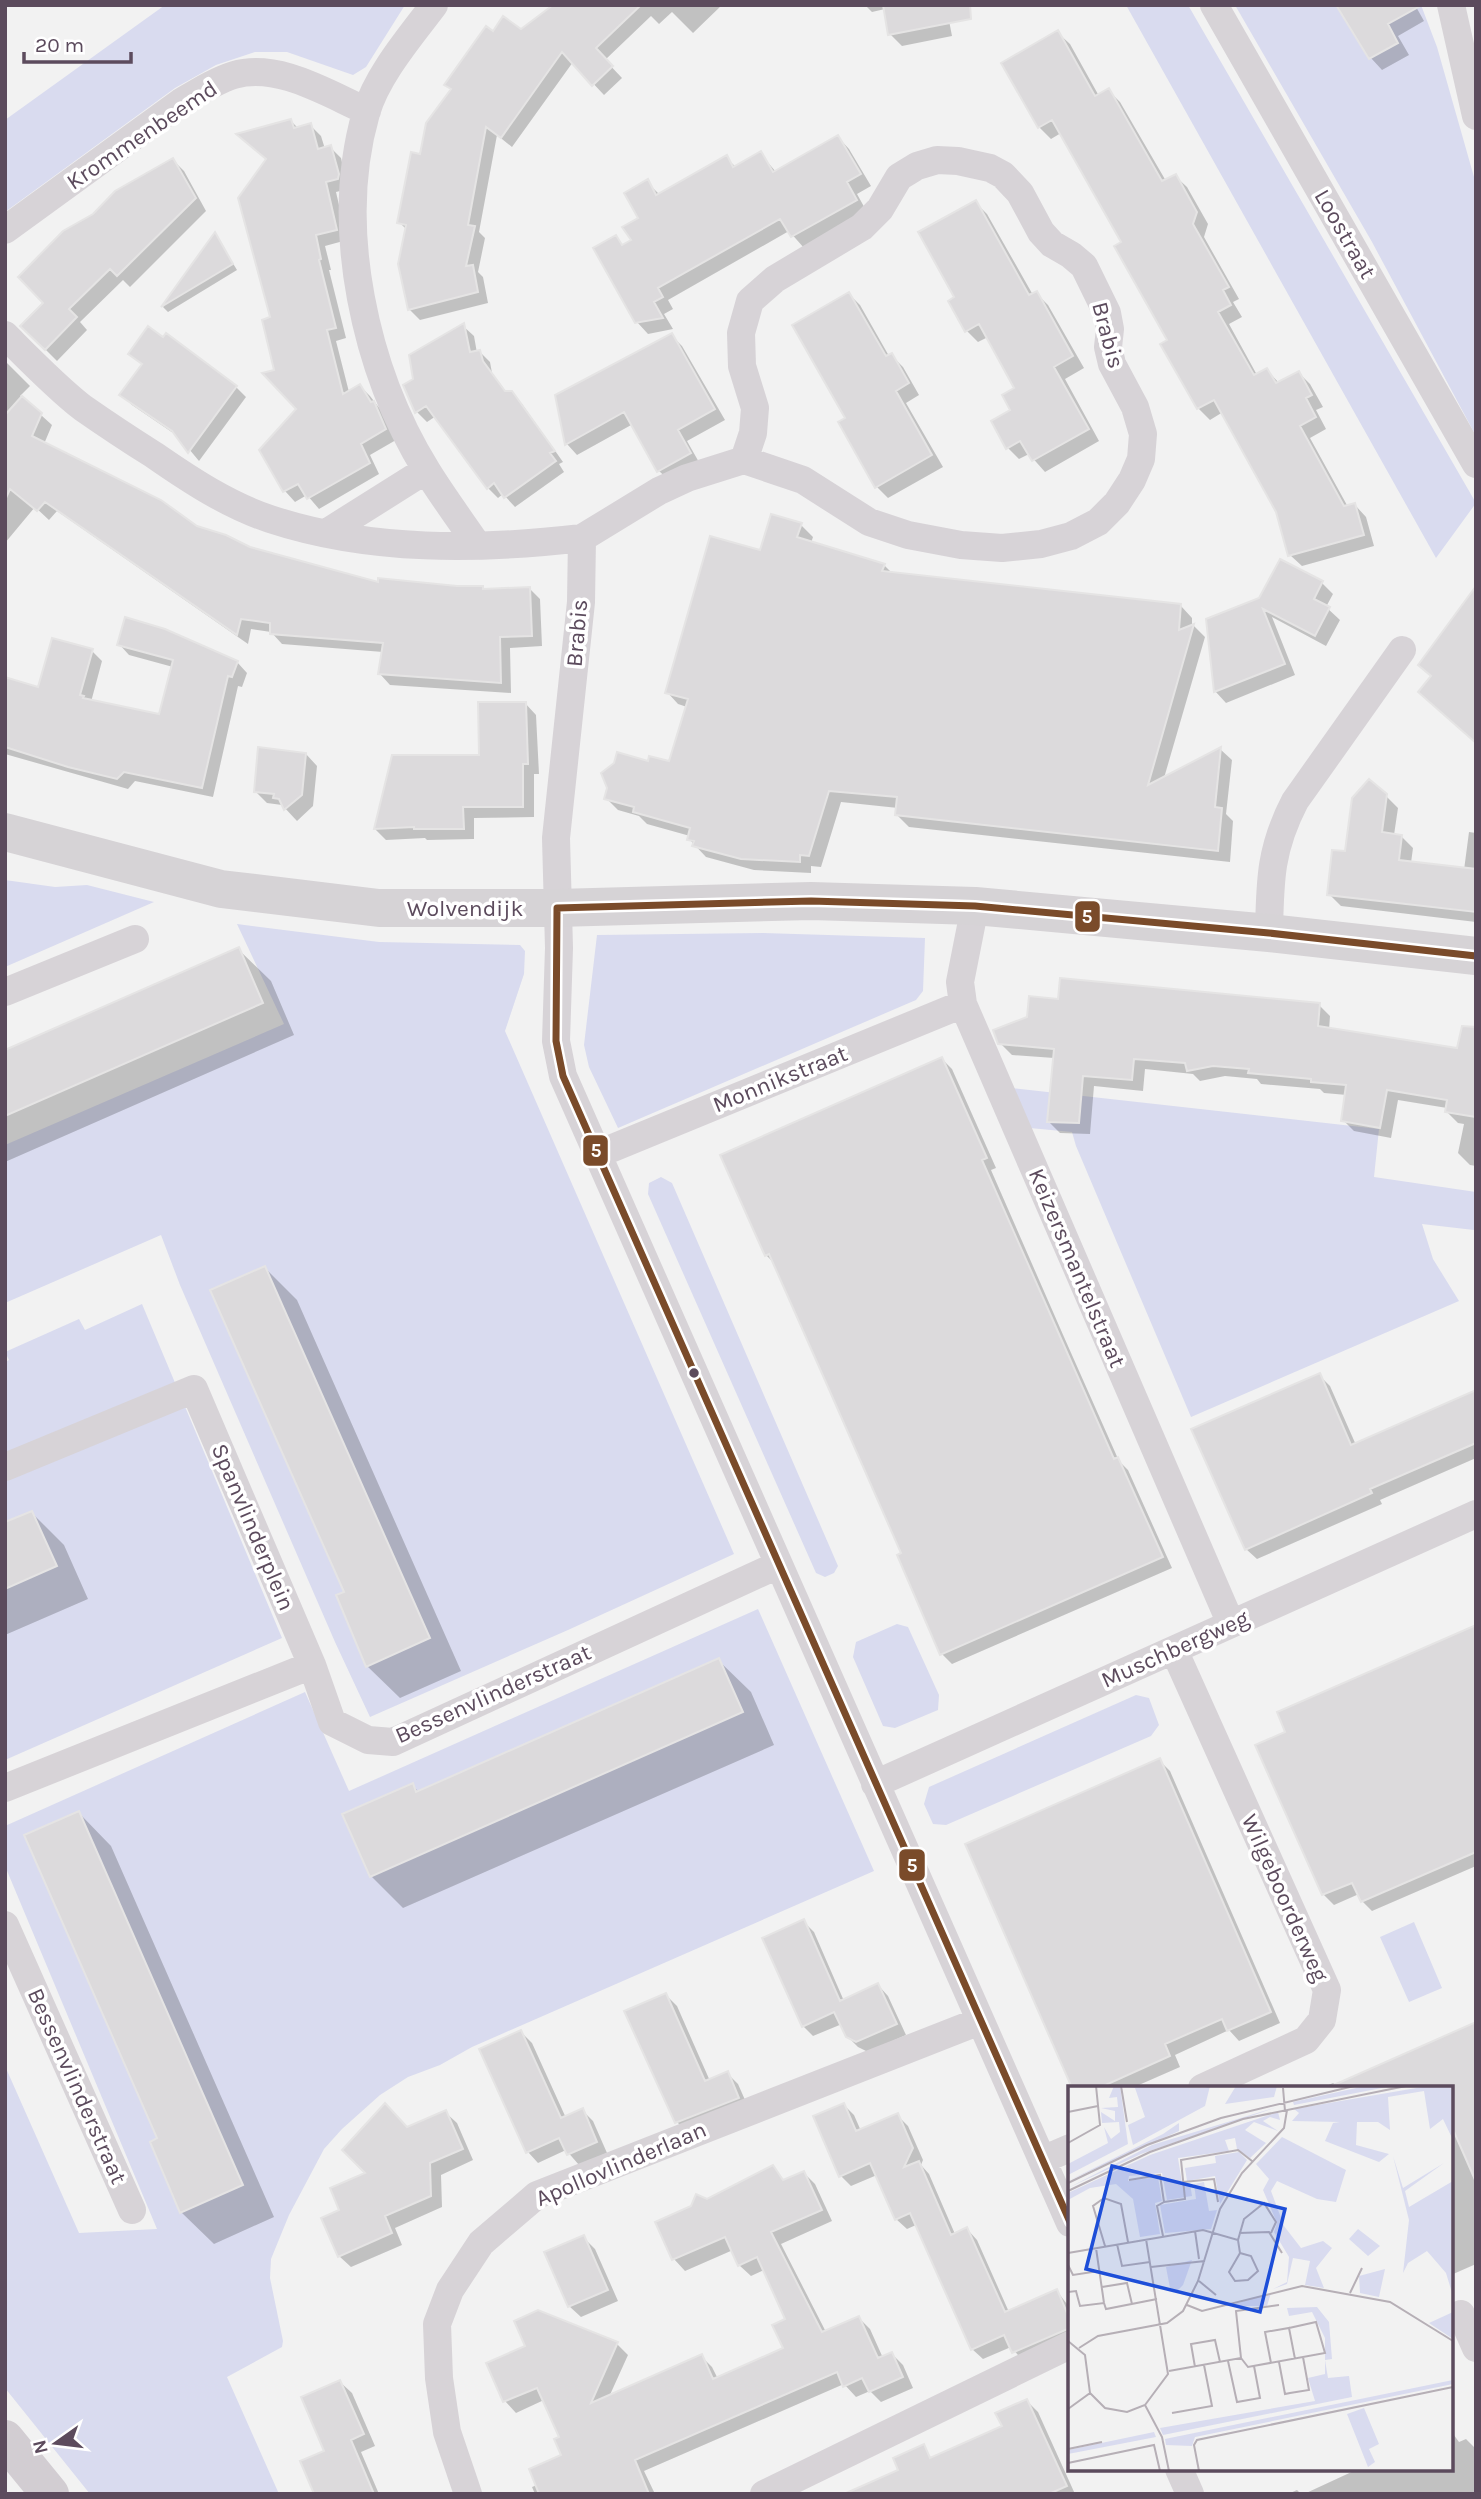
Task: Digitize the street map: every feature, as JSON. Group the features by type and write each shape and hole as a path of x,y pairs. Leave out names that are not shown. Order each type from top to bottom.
{"main road":[{"path":"5,2439 50,2494"}],"street":[{"path":"434,5 387,70 367,111 359,146 354,195 354,249 360,304 372,350 393,403 426,470 478,546"},
{"name":"Loostraat","path":"1214,5 1476,464"},
{"path":"1451,5 1476,116"},
{"name":"Krommenbeemd","path":"5,230 181,102 208,85 234,75 252,72 279,75 310,85 367,111"},
{"name":"Brabis","path":"937,160 958,161 1003,175 1020,193 1041,232 1052,244 1084,266 1107,313 1110,329 1108,347 1112,364 1135,407 1143,434 1141,459 1132,480 1117,503 1098,522 1071,536 1041,544 1002,548 961,545 895,531 869,522 803,480 744,460 753,433 755,408 742,366 741,333 750,301 775,279 862,227 880,209 899,177 917,166 937,160"},
{"path":"5,335 81,406 191,481 270,519 326,533 429,546 478,546 582,538 659,491 687,478 744,460"},
{"path":"326,533 426,470"},
{"name":"Brabis","path":"582,538 581,602 556,838 559,948 556,1041 563,1076 1068,2218"},
{"path":"1269,933 1270,887 1276,844 1285,821 1295,802 1402,650"},
{"name":"Wolvendijk","path":"5,832 221,889 379,908 557,908 811,901 975,906 1269,933 1476,956"},
{"name":"Keizersmantelstraat","path":"975,906 960,982 963,1004 1231,1624"},
{"path":"5,992 135,939"},
{"name":"Monnikstraat","path":"598,1154 963,1004"},
{"name":"Spanvlinderplein","path":"5,1468 194,1389 312,1665"},
{"name":"Muschbergweg","path":"875,1784 1476,1514"},
{"name":"Bessenvlinderstraat","path":"312,1665 332,1722 368,1740 393,1742 778,1565"},
{"name":"Wilgeboorderweg","path":"1174,1650 1327,1990 1322,2020 1306,2040 1206,2086"},
{"path":"5,1788 312,1665"},
{"name":"Bessenvlinderstraat","path":"5,1925 131,2210"},
{"name":"Apollovlinderlaan","path":"468,2494 447,2432 439,2378 437,2324 450,2290 481,2243 537,2195 980,2021"},
{"path":"1042,2160 1068,2149"},
{"path":"1463,2314 1476,2348"},
{"path":"764,2494 1068,2346"},
{"path":"1180,2471 1190,2494"}],"shaded area":[{"path":"165,5 405,5 366,67 353,75 287,52 255,52 216,65 175,88 5,212 5,120"},
{"path":"1126,5 1188,5 1476,503 1436,558"},
{"path":"1235,5 1421,5 1437,47 1476,184 1476,436 1372,242"},
{"path":"5,880 55,887 87,885 154,902 5,967"},
{"path":"237,924 379,942 520,945 525,951 524,974 505,1031 734,1554 370,1717 180,1285 161,1235 5,1303 5,1145 284,1024"},
{"path":"763,933 925,938 923,991 916,1000 618,1128 589,1067 584,1045 597,935"},
{"path":"1002,1087 1379,1129 1374,1177 1476,1192 1474,1230 1422,1224 1433,1259 1459,1301 1191,1417 1072,1132 1019,1127"},
{"path":"661,1177 672,1183 838,1566 834,1573 825,1577 816,1573 648,1194 649,1183"},
{"path":"142,1304 282,1638 5,1760 5,1362 9,1360 5,1352 79,1319 85,1330"},
{"path":"758,1609 874,1871 472,2047 440,2065 408,2077 380,2095 324,2149 289,2215 271,2259 270,2278 282,2347 227,2377 279,2494 90,2494 5,2388 5,2066 79,2233 157,2229 5,1866 5,1826 305,1692 349,1791"},
{"path":"897,1624 908,1627 939,1695 938,1710 895,1728 883,1726 853,1657 856,1642"},
{"path":"1136,1695 1149,1698 1159,1725 1151,1736 946,1825 933,1824 924,1804 929,1787"},
{"path":"1414,1922 1442,1988 1409,2002 1380,1937"}],"building":[{"path":"553,5 641,5 596,48 613,66 592,86 562,52 501,138 486,127 468,225 475,226 466,266 473,265 478,292 408,310 398,264 406,225 397,223 411,152 420,154 426,123 451,89 444,85 486,26 493,31 503,16 521,29"},
{"path":"883,5 970,5 971,19 888,35"},
{"path":"1336,5 1422,5 1388,24 1398,43 1369,59"},
{"path":"1058,30 1095,96 1109,88 1162,181 1176,174 1197,212 1193,224 1229,287 1223,290 1231,305 1218,312 1254,375 1267,368 1276,383 1299,371 1312,395 1306,398 1316,417 1300,426 1344,506 1355,503 1364,535 1288,556 1276,512 1214,400 1197,409 1160,344 1167,340 1114,246 1121,242 1052,120 1038,128 1001,63"},
{"path":"291,119 294,128 311,123 318,149 331,145 339,174 338,179 326,182 337,230 316,235 321,259 319,260 336,328 327,330 343,394 360,384 371,402 374,401 386,429 361,444 370,463 307,499 298,484 283,492 259,450 296,409 262,373 274,370 262,320 270,317 238,198 266,159 236,134"},
{"path":"838,135 861,174 847,182 857,200 791,237 780,219 658,288 663,297 654,302 663,318 635,323 593,248 616,235 622,245 631,240 622,227 638,218 624,193 648,179 656,195 727,155 733,167 761,151 773,172"},
{"path":"173,158 196,198 117,276 110,269 69,309 77,317 45,350 20,326 43,303 18,277 63,231 93,214 115,191"},
{"path":"976,200 1029,295 1037,291 1073,356 1054,367 1089,429 1032,461 1020,441 1006,449 991,421 1010,410 1002,395 1014,388 979,324 965,332 948,301 954,297 918,232"},
{"path":"215,232 233,264 161,307"},
{"path":"849,292 886,356 892,353 909,383 896,391 932,455 875,488 838,422 845,418 792,325"},
{"path":"464,323 470,352 480,350 483,361 505,391 512,391 555,451 550,453 556,461 504,498 494,483 487,489 426,406 415,413 403,385 413,379 409,355"},
{"path":"148,326 163,337 166,333 237,386 188,453 172,431 119,395 142,364 128,354"},
{"path":"672,333 715,409 678,430 691,453 657,472 624,412 565,445 555,395"},
{"path":"22,396 42,413 32,436 161,500 197,526 226,535 250,547 378,582 378,578 483,586 483,589 530,587 532,636 500,637 501,683 378,674 383,643 270,634 270,623 241,619 237,635 45,502 37,511 10,489 5,500 5,415"},
{"path":"771,514 802,523 797,537 885,564 882,571 1181,604 1179,630 1194,624 1148,785 1221,747 1215,807 1222,808 1218,851 895,815 897,797 829,791 809,856 800,855 800,862 741,859 692,846 694,841 687,840 690,828 633,812 634,807 604,799 607,788 601,773 614,763 617,752 648,761 649,756 669,761 688,699 665,693 710,536 760,550"},
{"path":"1280,559 1323,581 1314,599 1330,607 1315,636 1263,609 1285,664 1214,692 1206,619 1259,598"},
{"path":"1476,586 1476,743 1418,692 1431,676 1418,665"},
{"path":"125,617 165,629 238,661 232,677 228,676 202,788 124,772 117,779 5,747 5,677 38,687 52,638 93,649 80,695 84,696 83,698 159,714 173,660 117,645"},
{"path":"478,702 526,702 528,764 523,764 523,807 463,807 464,829 374,829 392,755 479,755"},
{"path":"258,747 306,753 302,795 284,810 279,799 273,798 274,794 254,792"},
{"path":"1369,779 1387,794 1382,832 1402,835 1399,860 1476,869 1476,912 1327,895 1332,850 1345,851 1352,798"},
{"path":"239,947 263,1003 5,1116 5,1050"},
{"path":"1060,978 1320,1003 1318,1026 1457,1048 1462,1026 1476,1027 1476,1117 1445,1112 1447,1100 1387,1090 1380,1128 1341,1121 1346,1085 1248,1073 1249,1069 1213,1066 1187,1071 1185,1063 1134,1059 1132,1080 1083,1076 1079,1123 1047,1122 1054,1049 998,1044 993,1030 1027,1017 1029,996 1058,999"},
{"path":"942,1057 987,1158 982,1160 1114,1459 1118,1457 1163,1557 940,1655 897,1555 901,1553 828,1387 769,1254 765,1256 720,1155"},
{"path":"265,1266 430,1638 366,1667 336,1595 344,1592 210,1290"},
{"path":"1320,1373 1351,1445 1476,1390 1476,1443 1370,1489 1372,1493 1245,1550 1191,1429"},
{"path":"32,1511 57,1566 5,1589 5,1522"},
{"path":"1476,1625 1476,1852 1361,1902 1352,1883 1322,1895 1255,1745 1285,1732 1277,1712"},
{"path":"719,1658 743,1712 370,1877 342,1814 413,1783 416,1792"},
{"path":"1160,1758 1271,2012 1227,2031 1222,2019 1165,2044 1170,2056 1103,2086 1071,2086 965,1844"},
{"path":"79,1811 243,2185 180,2213 150,2142 157,2138 24,1835"},
{"path":"804,1919 840,2001 878,1983 897,2024 856,2042 846,2037 834,2012 802,2027 762,1938"},
{"path":"666,1993 705,2081 728,2071 739,2098 675,2123 624,2011"},
{"path":"1476,2022 1476,2182 1453,2130 1453,2086 1332,2086"},
{"path":"521,2030 561,2118 583,2108 597,2142 567,2155 559,2138 526,2153 479,2049"},
{"path":"385,2103 407,2127 446,2110 463,2149 430,2163 431,2196 385,2216 392,2233 338,2257 321,2218 339,2210 330,2188 365,2173 342,2150"},
{"path":"844,2103 856,2131 898,2113 913,2148 904,2167 919,2161 951,2235 967,2227 1005,2312 1057,2289 1068,2315 1068,2329 1012,2353 1004,2335 971,2350 910,2213 895,2220 870,2163 839,2177 813,2116"},
{"path":"773,2165 783,2180 804,2171 822,2210 771,2232 822,2332 859,2316 878,2358 892,2352 903,2377 869,2392 862,2378 843,2387 837,2372 635,2460 649,2494 539,2494 529,2469 561,2455 554,2439 559,2437 537,2388 503,2402 486,2363 525,2346 514,2321 538,2310 618,2342 591,2403 702,2354 713,2379 783,2348 772,2325 785,2319 757,2257 738,2266 725,2237 672,2260 655,2222 691,2206 696,2194 707,2199"},
{"path":"584,2235 608,2290 568,2307 544,2252"},
{"path":"340,2380 364,2434 351,2440 374,2494 314,2494 300,2461 324,2451 301,2397"},
{"path":"1027,2399 1067,2486 1049,2494 844,2494 898,2470 893,2458 924,2444 930,2458 1002,2426 995,2413"}],"transit line":[{"name":"5","path":"1068,2217 563,1076 556,1041 557,908 811,901 975,906 1269,933 1476,956"}]}
